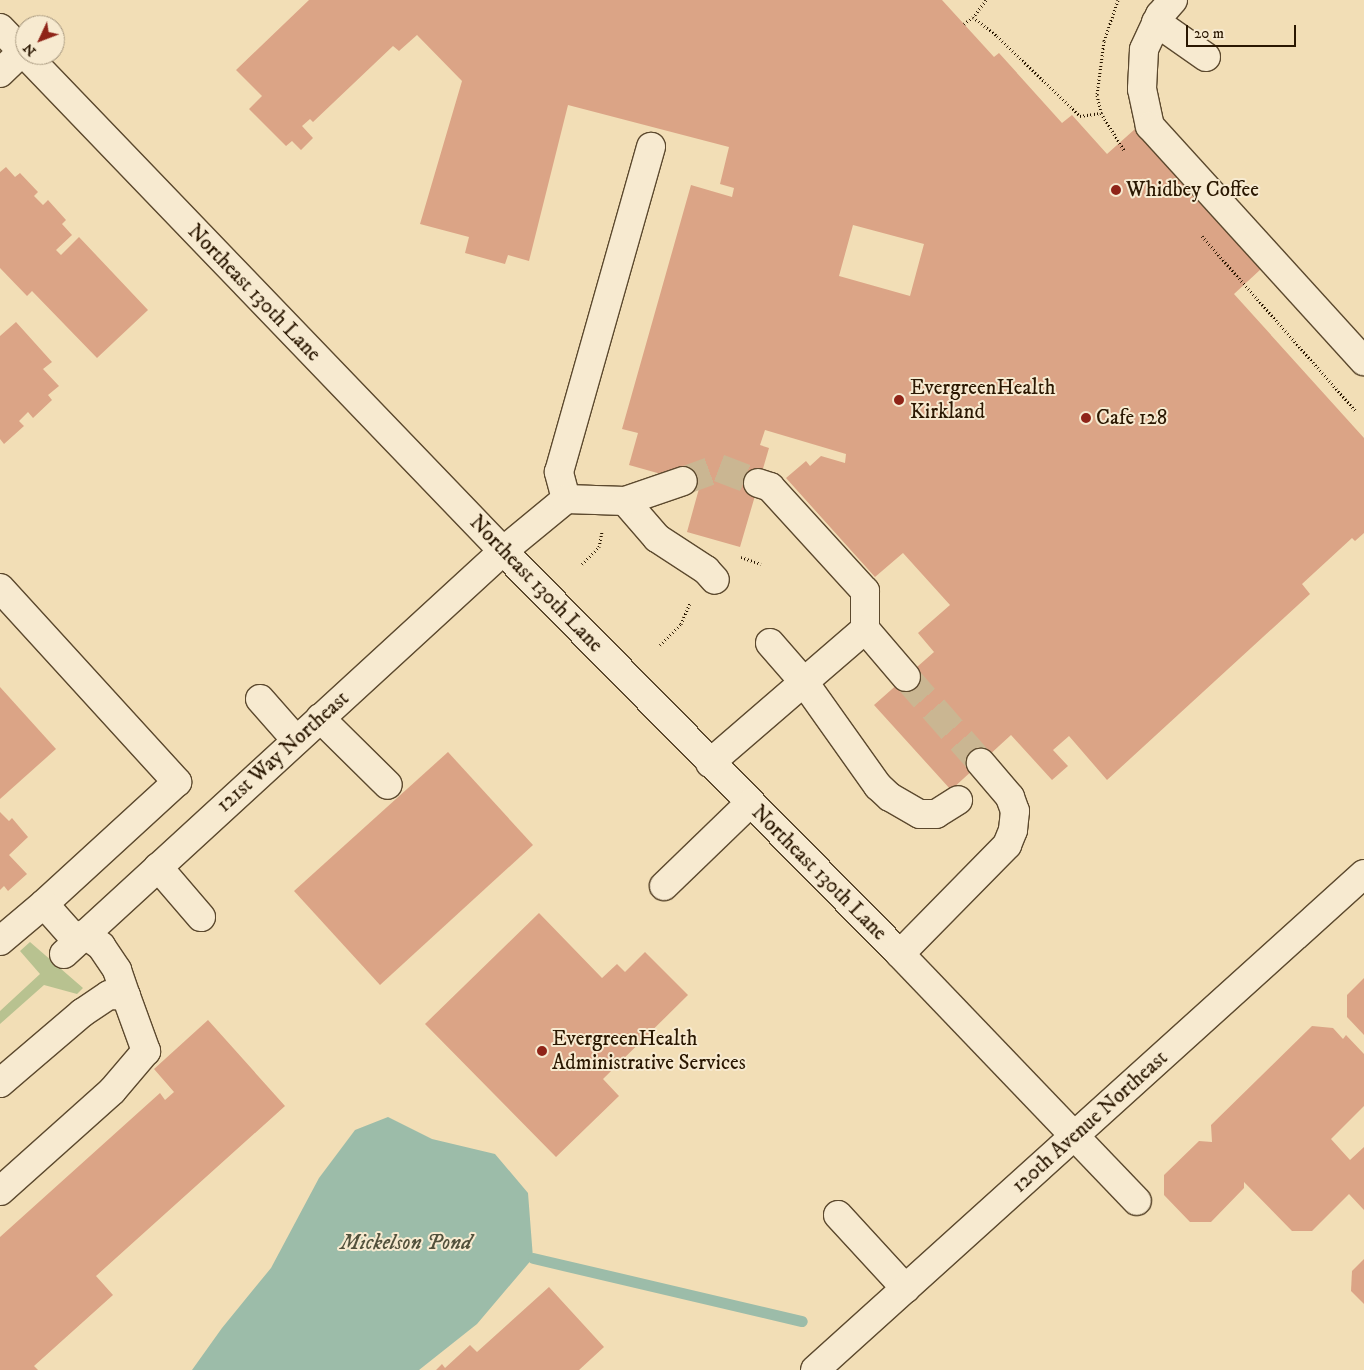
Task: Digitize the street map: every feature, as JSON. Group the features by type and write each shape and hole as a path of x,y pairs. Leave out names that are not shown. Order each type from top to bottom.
{"street":[{"path":"1173,0 1156,22 1144,50 1142,88 1150,126 1364,361"},
{"path":"1156,22 1206,57"},
{"name":"Northeast 130th Lane","path":"0,28 15,44"},
{"path":"0,73 15,59"},
{"name":"Northeast 130th Lane","path":"35,65 503,551 750,804 900,954 1137,1201"},
{"path":"651,147 559,472 566,499 625,501 684,481"},
{"path":"758,483 770,487 865,591 865,629 906,676"},
{"name":"121st Way Northeast","path":"75,943 503,551 566,499"},
{"path":"625,501 657,538 706,570 715,580"},
{"path":"0,588 177,782 0,942"},
{"path":"710,763 865,629"},
{"path":"770,643 804,682 878,786 890,797 920,814 936,814 958,800"},
{"path":"260,699 296,740"},
{"path":"320,718 388,785"},
{"path":"900,954 1007,845 1013,830 1015,811 1010,797 981,763"},
{"path":"664,886 750,804"},
{"path":"158,867 201,917"},
{"name":"120th Avenue Northeast","path":"815,1370 1364,874"},
{"path":"0,1191 112,1091 146,1051 117,970 101,946 75,943 44,904"},
{"path":"0,1083 82,1013 109,995 126,996"},
{"path":"838,1215 906,1289"}],"path":[{"path":"964,24 973,17 986,0"},
{"path":"973,17 997,36 1080,116 1101,113"},
{"path":"1245,284 1356,410"},
{"path":"582,564 599,547 604,525"},
{"path":"737,556 761,564"},
{"path":"660,645 681,624 692,600"}],"green space":[{"path":"30,942 83,988 77,994 44,985 0,1024 0,1011 40,974 20,951"}],"water":[{"name":"Mickelson Pond","path":"388,1117 432,1139 495,1154 528,1193 533,1258 477,1324 419,1370 192,1370 222,1328 271,1268 319,1178 355,1130"}],"building":[{"path":"309,0 942,0 994,57 999,53 1062,123 1072,115 1107,154 1135,129 1261,269 1234,294 1364,438 1364,533 1355,541 1352,538 1302,584 1310,594 1107,780 1069,736 1053,750 1068,766 1052,780 1011,735 951,790 874,705 934,652 918,633 950,605 903,553 875,577 786,478 806,461 810,466 821,456 845,463 846,454 765,430 760,445 769,448 740,547 687,532 700,485 629,465 638,433 622,429 691,185 732,197 734,188 720,184 729,147 568,105 529,261 508,255 505,264 465,253 469,237 420,224 462,81 417,35 399,51 393,46 313,122 310,119 302,126 313,138 301,150 292,141 286,146 249,109 262,96 236,70","holes":["853,225 924,244 910,296 839,276"]},
{"path":"6,167 15,177 20,173 38,192 34,196 43,205 48,200 66,220 62,224 72,235 56,250 61,255 79,237 148,310 97,358 32,291 27,296 0,268 0,172"},
{"path":"16,322 52,362 43,369 59,386 48,395 52,400 33,418 28,412 19,421 24,426 4,444 0,439 0,336"},
{"path":"0,687 56,749 0,799"},
{"path":"448,752 533,845 380,985 294,891"},
{"path":"0,812 9,821 12,818 28,837 9,855 27,874 8,891 4,886 0,890"},
{"name":"EvergreenHealth Administrative Services","path":"539,913 602,978 617,964 625,972 645,952 688,995 603,1079 619,1096 556,1157 425,1024"},
{"path":"1364,978 1364,1035 1347,1017 1347,995"},
{"path":"208,1020 285,1106 96,1276 113,1295 34,1366 38,1370 0,1370 0,1237 160,1093 165,1100 174,1092 154,1069"},
{"path":"1312,1026 1333,1028 1343,1039 1346,1035 1364,1054 1364,1106 1331,1139 1350,1160 1364,1147 1364,1210 1349,1194 1312,1231 1292,1231 1244,1182 1244,1188 1211,1222 1190,1222 1164,1195 1164,1175 1199,1141 1212,1142 1211,1125"},
{"path":"1364,1259 1364,1304 1351,1291 1352,1271"},
{"path":"549,1287 604,1347 579,1370 436,1370 442,1364 445,1368 470,1345 477,1352"}],"waterway":[{"path":"533,1258 802,1321"}],"tunnel":[{"path":"683,481 719,468 758,483"},
{"path":"906,677 981,763"}],"place":[{"name":"Whidbey Coffee","path":"1116,190"},
{"name":"EvergreenHealth Kirkland","path":"899,400"},
{"name":"Cafe 128","path":"1086,418"},
{"name":"EvergreenHealth Administrative Services","path":"542,1051"}]}
